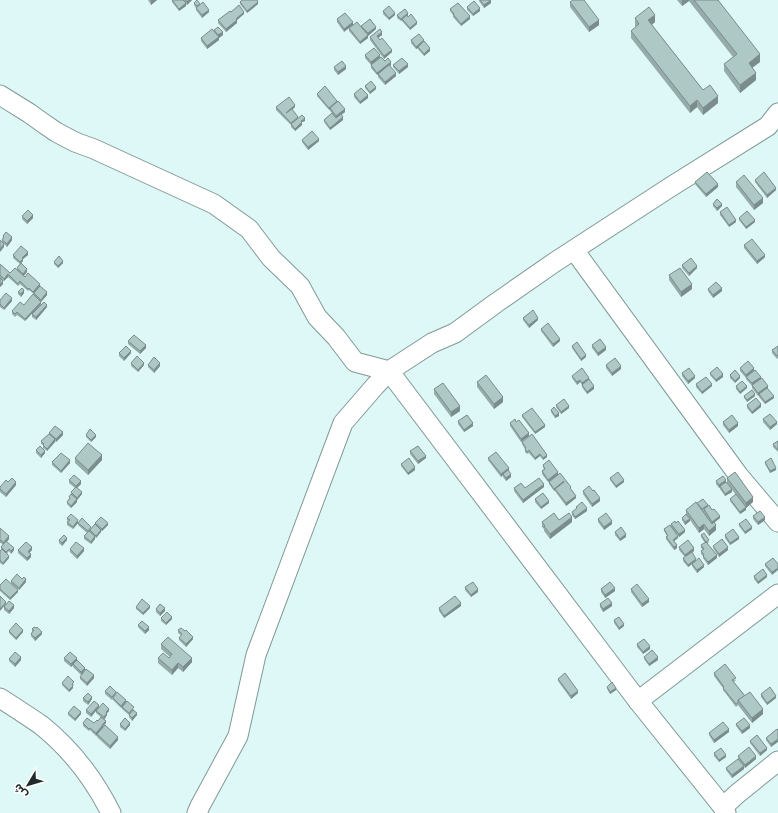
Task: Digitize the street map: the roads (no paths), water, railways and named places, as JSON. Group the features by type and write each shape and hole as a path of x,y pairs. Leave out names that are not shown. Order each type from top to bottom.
{"street":[{"path":"0,95 56,132 75,142 94,149 214,204 249,229 272,258 300,286 317,317 355,362 389,371 638,701 724,810 737,794 778,761"},
{"path":"197,813 238,736 256,655 343,423 389,371 432,343 455,334 574,250 768,126 778,113"},
{"path":"574,250 739,476 778,522"},
{"path":"638,701 778,594"},
{"path":"0,698 40,725 78,760 103,797 111,813"}]}
